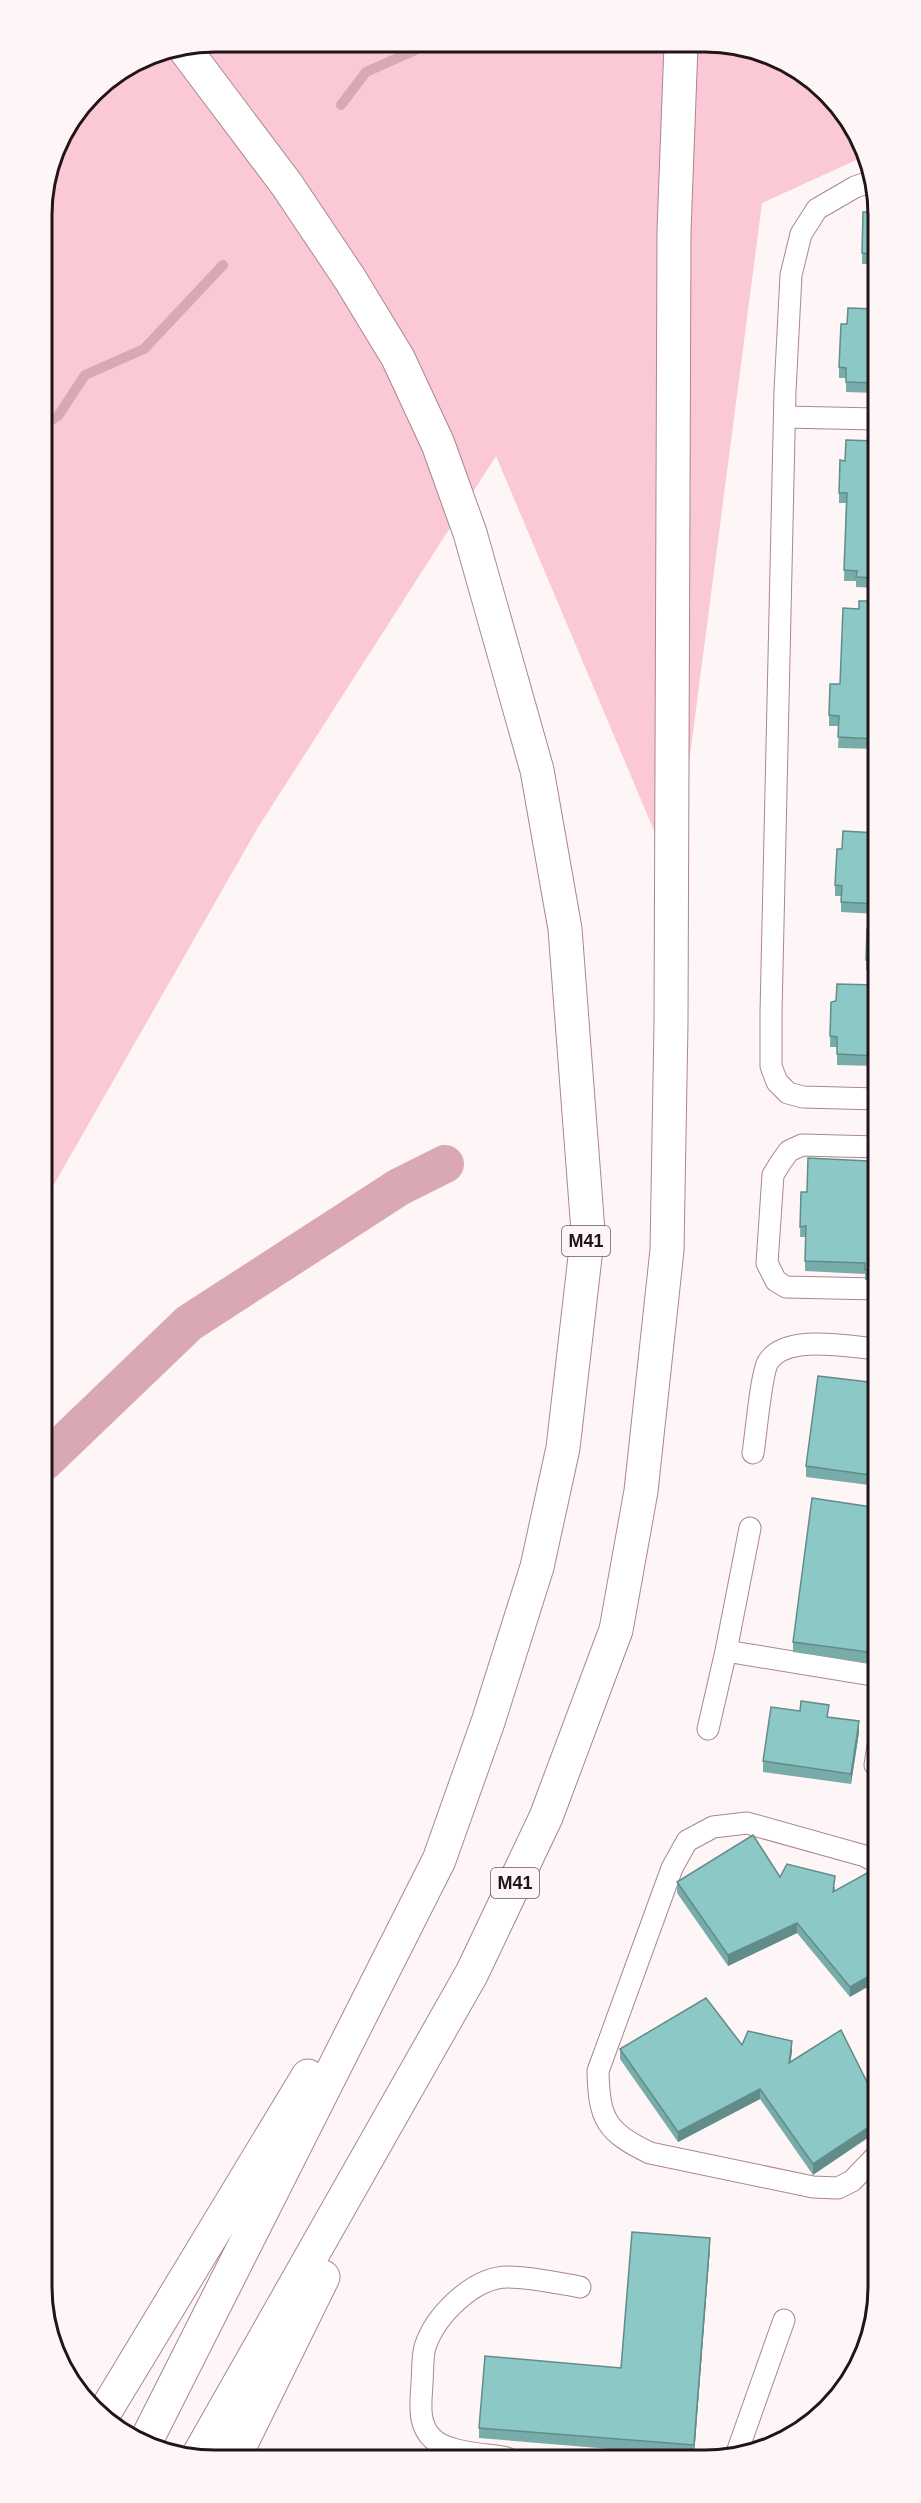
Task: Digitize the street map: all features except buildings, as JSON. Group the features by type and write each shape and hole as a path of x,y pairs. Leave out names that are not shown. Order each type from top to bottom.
{"highway":[{"name":"M41","path":"202,2450 472,1973 546,1817 616,1630 641,1491 667,1250 671,1012 674,231 681,52"},
{"name":"M41","path":"149,2436 439,1860 488,1722 537,1567 563,1448 588,1231 565,929 537,770 470,533 438,444 398,358 350,279 287,185 189,55"},
{"path":"106,2408 439,1860"},
{"path":"238,2450 472,1973"}],"lane":[{"path":"865,184 817,209 801,234 791,275 785,417 771,1066 777,1082 788,1093 803,1097 868,1099"},
{"path":"785,417 868,419"},
{"path":"868,1147 802,1145 789,1151 773,1175 767,1263 776,1281 786,1287 868,1289"},
{"path":"753,1453 768,1362 783,1349 800,1343 868,1348"},
{"path":"708,1729 750,1528"},
{"path":"726,1651 868,1674"},
{"path":"868,1858 747,1822 713,1827 687,1841 672,1868 597,2071 598,2101 611,2129 627,2142 650,2154 813,2187 838,2188 852,2181 868,2164"},
{"path":"461,2450 449,2448 433,2440 425,2429 420,2412 424,2348 448,2308 465,2293 485,2283 506,2277 580,2287"},
{"path":"739,2447 784,2320"}],"shaded area":[{"path":"705,52 758,61 777,69 805,86 821,100 841,125 858,159 762,203 674,878 496,456 257,829 53,1187 53,205 61,163 80,125 100,100 134,74 163,61 205,53"}],"waterway":[{"path":"341,105 366,72 410,53"},
{"path":"53,419 58,416 85,375 144,349 223,265"},
{"path":"52,1454 189,1323 399,1187 445,1164"}]}
